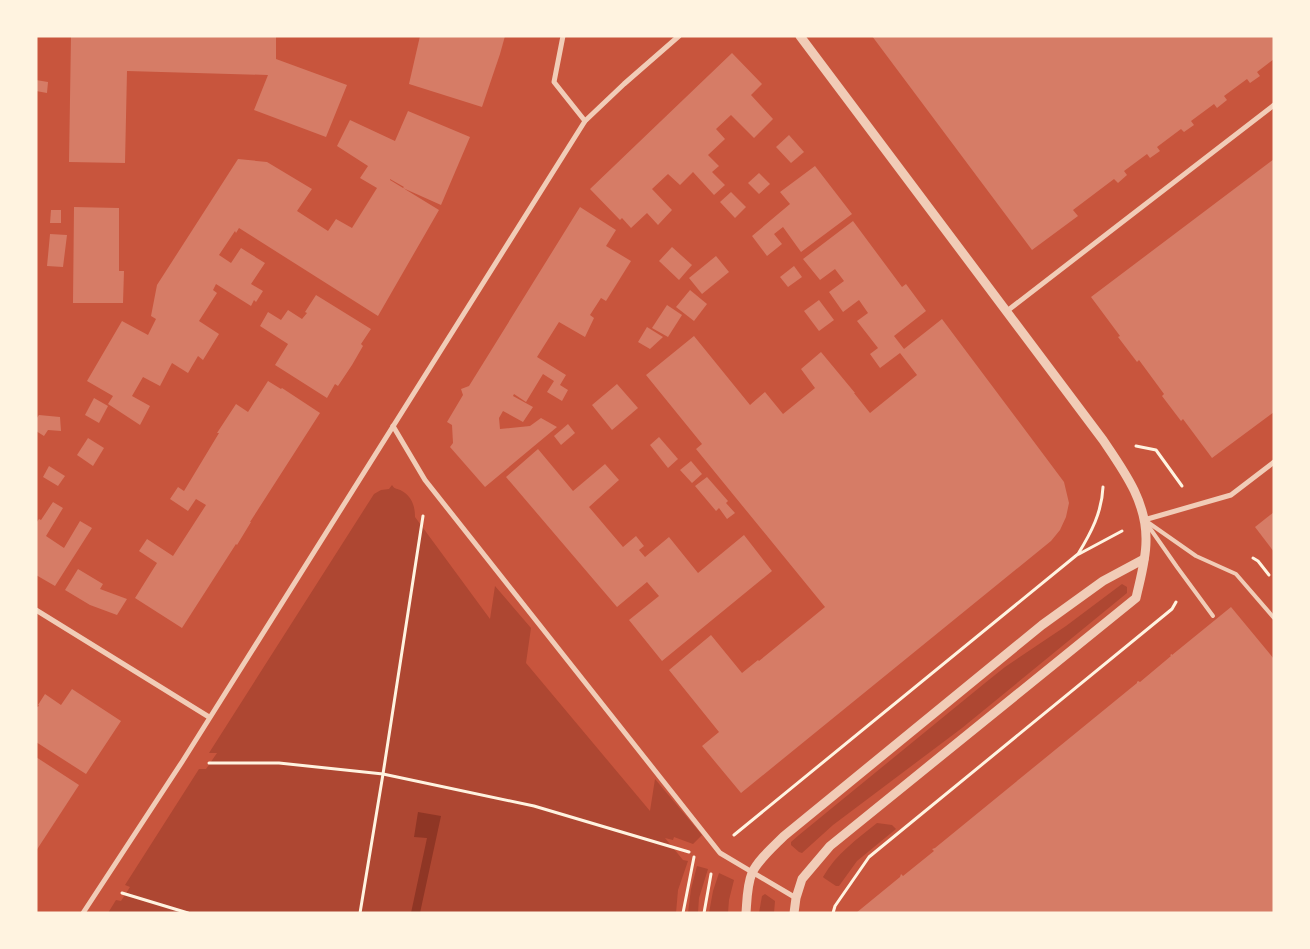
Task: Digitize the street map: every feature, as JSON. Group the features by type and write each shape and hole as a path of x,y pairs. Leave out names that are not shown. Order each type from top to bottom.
{"street":[{"path":"563,36 554,82 585,121"},
{"path":"82,913 182,762 585,121 679,36"},
{"path":"794,913 802,879 830,846 1136,598 1146,541 1144,520 1139,500 1130,479 1104,440 800,36"},
{"path":"1007,311 1274,105"},
{"path":"393,426 425,480 720,853 796,898"},
{"path":"1144,520 1231,495 1274,462"},
{"path":"746,913 752,873 784,836 1042,625 1104,581 1144,559"},
{"path":"36,610 210,717"}],"lane":[{"path":"1144,520 1213,616"},
{"path":"1144,520 1196,556 1236,574 1274,618"}],"path":[{"path":"360,913 425,504 425,480"},
{"path":"1078,554 1092,531 1103,499 1104,481"},
{"path":"704,913 710,877 720,853 733,836 1078,554 1144,520"},
{"path":"182,762 222,764 279,763 383,774 534,806 679,848 694,854 683,913"},
{"path":"100,886 188,913"}],"shaded area":[{"path":"392,485 411,499 415,517 490,619 495,586 531,628 526,663 650,811 655,779 702,835 693,844 674,837 673,840 665,838 683,860 688,861 678,890 676,913 108,913 116,900 121,901 130,887 125,885 199,769 206,769 217,753 209,753 374,494 381,490 389,489"},
{"path":"1122,584 1127,587 1127,593 962,728 833,825 802,853 791,845 791,842 799,835 1005,667 1066,626"},
{"path":"418,812 441,816 420,913 411,913 427,838 414,837"},
{"path":"877,823 892,825 896,829 857,861 839,886 824,878 834,861"},
{"path":"697,866 708,869 699,898 698,913 688,913 691,889"},
{"path":"719,873 734,880 728,913 709,913 713,891"},
{"path":"765,894 775,901 774,913 759,913 762,896"}],"building":[{"path":"71,36 276,36 276,59 347,85 326,137 254,110 268,75 127,71 125,163 69,162"},
{"path":"420,36 505,36 482,107 409,84"},
{"path":"872,36 1274,36 1274,59 1257,72 1260,76 1250,83 1247,79 1224,96 1227,100 1217,108 1214,104 1191,121 1194,125 1184,132 1181,129 1157,147 1160,151 1150,158 1147,154 1124,171 1127,175 1118,183 1114,179 1073,210 1078,216 1032,250"},
{"path":"732,53 762,84 751,95 773,119 754,138 731,115 716,129 725,139 708,155 719,166 712,172 725,185 714,195 693,172 680,185 668,174 652,189 672,210 658,225 647,213 631,228 622,218 620,220 590,189"},
{"path":"36,80 48,82 47,93 36,91"},
{"path":"408,111 470,137 441,205 403,188 439,210 378,316 239,228 219,255 231,263 241,248 265,263 251,284 263,291 251,306 216,284 213,290 217,293 199,321 219,334 203,360 198,356 188,373 172,363 160,386 143,377 132,396 150,406 140,425 108,404 113,396 87,381 122,321 148,335 156,319 151,316 157,285 238,159 267,162 312,189 297,211 328,231 336,219 352,228 377,188 360,178 368,166 337,146 350,120 395,141","holes":["390,179 404,187 390,180"]},
{"path":"789,135 804,152 791,163 776,147"},
{"path":"1274,159 1274,412 1212,458 1183,419 1181,421 1162,396 1164,394 1139,360 1137,362 1118,337 1120,336 1091,297"},
{"path":"815,166 852,214 801,252 783,227 774,234 782,244 767,256 752,236 790,204 780,192"},
{"path":"759,173 770,184 759,194 748,183"},
{"path":"731,192 746,207 735,218 720,202"},
{"path":"74,207 119,208 119,271 124,271 123,303 73,303"},
{"path":"580,207 616,230 606,246 631,261 606,301 601,298 590,315 594,318 585,337 559,322 537,357 566,375 560,385 568,390 562,401 547,392 554,381 543,374 526,402 514,394 513,396 533,407 523,422 503,411 499,418 500,429 530,426 541,418 557,427 485,487 450,447 453,443 452,425 447,422 463,395 461,389 469,386"},
{"path":"51,210 61,210 61,223 50,223"},
{"path":"853,221 902,287 906,284 926,311 894,336 904,349 942,319 1064,482 1069,503 1066,517 1060,530 1051,541 741,793 702,746 719,732 669,670 711,635 742,673 825,607 696,449 702,444 646,375 694,336 750,405 765,392 783,414 815,388 801,369 821,352 870,413 917,375 900,353 880,368 870,354 878,348 857,321 868,313 859,300 843,312 829,292 844,281 835,269 820,280 803,259"},
{"path":"50,234 67,235 63,267 47,266"},
{"path":"672,247 692,265 679,280 659,261"},
{"path":"716,256 729,272 702,294 689,278"},
{"path":"794,266 802,277 788,287 780,277"},
{"path":"690,290 707,304 694,321 676,307"},
{"path":"316,295 371,329 361,344 363,346 352,365 338,386 335,384 327,398 275,365 288,344 260,326 268,312 281,320 288,310 302,319"},
{"path":"819,300 834,320 819,331 804,311"},
{"path":"667,305 682,315 668,337 652,328"},
{"path":"647,327 663,337 650,349 638,342"},
{"path":"268,381 320,413 182,628 135,598 157,563 139,551 147,539 173,556 206,505 196,499 188,511 170,499 178,487 184,491 236,404 248,412"},
{"path":"617,384 638,408 612,430 592,405"},
{"path":"94,398 108,406 99,423 85,415"},
{"path":"39,415 60,417 61,431 48,430 44,436 36,431 36,419"},
{"path":"568,424 575,433 561,445 554,436"},
{"path":"659,437 678,459 668,468 650,445"},
{"path":"88,438 104,448 93,466 77,455"},
{"path":"538,449 573,491 605,464 619,480 589,507 623,547 636,536 644,546 639,550 645,557 669,537 698,573 744,535 772,571 662,661 629,620 659,596 647,582 617,607 506,477"},
{"path":"691,461 702,474 692,483 680,470"},
{"path":"49,466 65,476 58,486 43,477"},
{"path":"707,477 728,501 726,503 735,513 727,519 719,508 716,511 695,486"},
{"path":"53,502 63,508 46,536 64,548 80,521 92,528 55,586 36,575 36,523 39,519 41,520"},
{"path":"1274,512 1274,552 1255,527"},
{"path":"78,569 103,584 100,589 127,599 117,615 90,605 65,590"},
{"path":"1231,607 1274,659 1274,913 856,913 900,877 901,874 903,876 934,851 932,849"},
{"path":"72,689 121,721 86,774 36,742 36,706 38,707 45,694 61,705"},
{"path":"36,757 79,785 36,851"}]}
